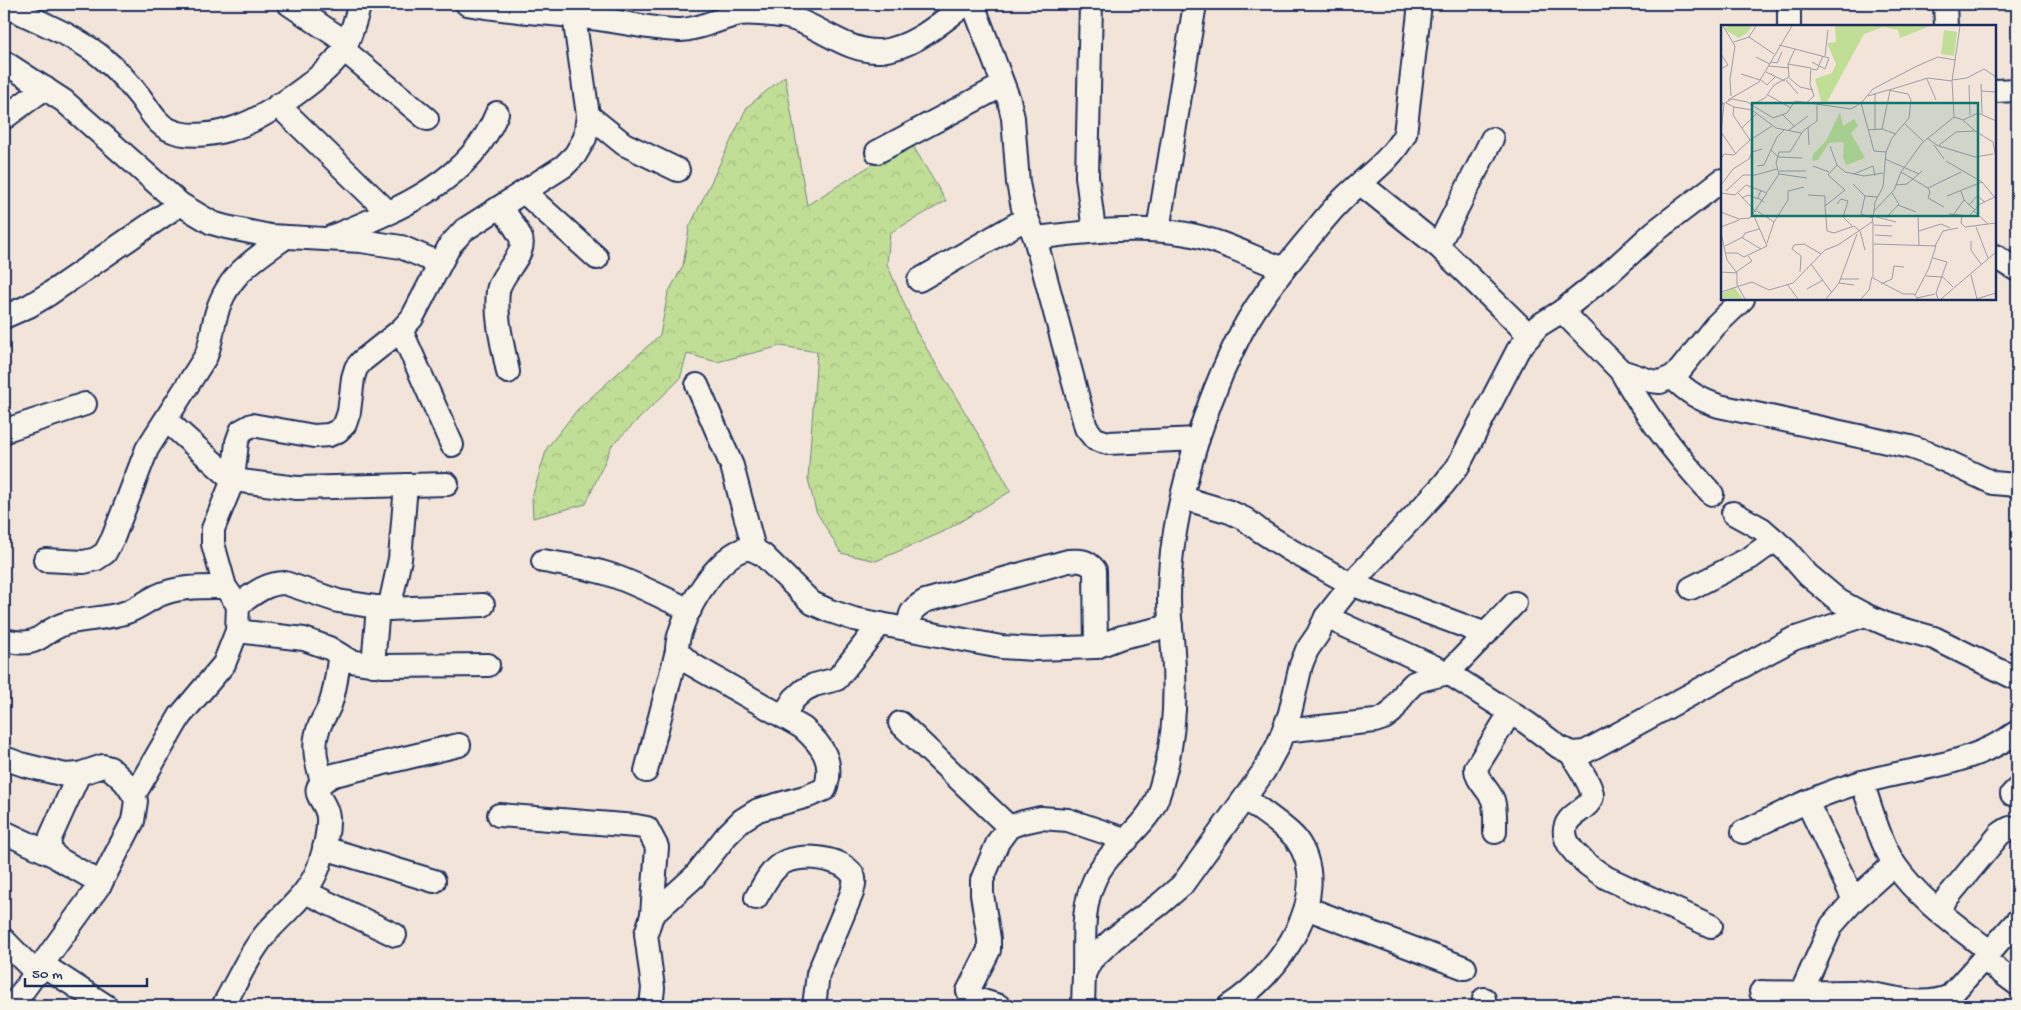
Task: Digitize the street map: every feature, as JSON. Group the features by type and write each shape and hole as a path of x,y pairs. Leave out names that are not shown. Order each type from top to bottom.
{"street":[{"path":"289,4 345,46 427,118"},
{"path":"4,5 81,43 102,58 126,81 157,121 171,130 189,134 220,132 237,127 260,117 307,85 332,64 345,46 360,4"},
{"path":"468,4 614,20 662,30 684,30 743,9 783,16 810,25 839,41 860,48 880,51 897,47 924,35 966,4"},
{"path":"973,4 1009,100 1013,118 1018,183 1027,218 1035,238 1086,428 1095,439 1108,444 1198,439"},
{"path":"1091,4 1087,176 1094,231"},
{"path":"1158,230 1195,4"},
{"path":"1083,1006 1085,924 1088,897 1094,879 1105,863 1152,811 1160,790 1170,751 1174,707 1174,651 1169,600 1172,552 1198,439 1234,346 1251,313 1331,211 1388,159 1398,147 1404,134 1420,4"},
{"path":"1789,4 1789,25"},
{"path":"1945,4 1946,25"},
{"path":"582,17 599,124 638,152 678,170"},
{"path":"4,62 64,101 180,204 212,223 226,228 286,237 361,241 401,247 439,263"},
{"path":"877,152 1003,85"},
{"path":"4,118 45,88"},
{"path":"1996,92 2017,90"},
{"path":"278,105 389,213"},
{"path":"326,239 389,213 413,200 463,165 479,147 491,128 497,113"},
{"path":"134,795 180,716 224,664 237,631 231,596 213,544 213,529 233,480 237,442 241,431 252,425 314,436 329,435 338,431 345,424 349,412 356,368 401,330 412,318 450,245 464,230 564,166 575,154 585,138 599,124"},
{"path":"1438,246 1492,139"},
{"path":"1084,974 1091,960 1113,939 1182,885 1264,771 1284,731 1301,665 1307,650 1326,617 1352,584 1443,485 1458,466 1518,350 1538,326 1562,311 1607,275 1654,232 1721,181"},
{"path":"1361,184 1438,246 1530,336"},
{"path":"524,192 597,258"},
{"path":"4,317 48,294 180,204"},
{"path":"501,206 521,238 522,248 498,288 499,320 508,372"},
{"path":"919,280 1027,218"},
{"path":"1035,238 1094,231 1125,229 1158,230 1189,235 1222,245 1284,269"},
{"path":"45,560 84,562 96,559 105,553 113,538 147,449 206,356 215,318 229,286 249,262 286,237"},
{"path":"1996,257 2017,270"},
{"path":"1621,371 1651,381 1660,382 1672,377 1730,310 1742,300"},
{"path":"1562,311 1621,371 1647,416 1693,474 1712,494"},
{"path":"401,330 452,445"},
{"path":"1672,377 1686,392 1710,403 1910,447 1934,455 1992,483 2017,485"},
{"path":"696,385 732,466 754,550"},
{"path":"4,432 85,404"},
{"path":"166,420 233,480 297,488 447,484"},
{"path":"373,665 383,608 400,559 406,485"},
{"path":"1183,498 1230,512 1246,520 1290,550 1352,584 1486,634"},
{"path":"1733,514 1762,529 1839,601 1864,615 1888,625 1934,638 2017,679"},
{"path":"1691,588 1750,558 1775,540"},
{"path":"646,771 679,632 705,583 729,558 742,550 754,550 764,555 812,603 854,620 1001,647 1034,649 1096,647 1122,637 1171,626"},
{"path":"910,629 909,614 915,606 924,601 1068,561 1080,560 1089,562 1095,570 1096,647"},
{"path":"543,561 583,567 608,574 690,610"},
{"path":"4,640 17,643 39,640 65,624 128,612 172,590 190,587 231,596 268,585 285,583 338,601 383,608 483,605"},
{"path":"1284,731 1375,721 1392,712 1406,691 1414,683 1424,678 1448,673 1516,603"},
{"path":"1326,617 1448,673 1510,713 1559,748 1571,753 1585,752 1793,639 1864,615"},
{"path":"784,716 794,699 804,690 814,685 837,679 880,624"},
{"path":"237,631 304,639 323,645 350,661 373,665 488,665"},
{"path":"652,915 694,877 727,835 742,820 758,810 808,796 825,789 829,778 827,758 817,741 803,728 691,664 676,651"},
{"path":"322,781 317,764 316,740 318,729 326,716 334,692 340,655"},
{"path":"1495,832 1495,808 1492,798 1476,774 1476,768 1510,713"},
{"path":"900,723 1009,827"},
{"path":"1743,832 1838,789 1959,760 1981,752 2017,732"},
{"path":"223,1006 258,944 305,892 319,867 324,848 328,815 317,795 322,781 334,775 459,745"},
{"path":"1571,753 1591,790 1592,796 1589,803 1569,819 1564,835 1567,844 1590,866 1607,878 1711,926"},
{"path":"4,758 65,775 79,774 103,766 110,768 125,782 136,801 133,821 101,883 14,1006"},
{"path":"54,855 48,845 50,836 79,774"},
{"path":"1862,782 1894,864 1912,886 2017,984"},
{"path":"1228,1006 1250,992 1278,960 1304,916 1311,879 1306,857 1295,838 1245,798"},
{"path":"1807,802 1854,900"},
{"path":"499,815 647,828 657,847 652,915 646,934 653,988 651,1006"},
{"path":"999,1006 973,998 968,991 989,950 982,880 998,842 1009,827 1041,818 1068,820 1127,840"},
{"path":"1937,910 2000,834 2013,827 2017,828"},
{"path":"4,832 54,855 101,883"},
{"path":"324,848 434,881"},
{"path":"756,898 769,876 780,864 793,859 806,857 824,859 846,868 852,874 855,881 852,893 818,974 814,1006"},
{"path":"1801,993 1832,924 1854,900 1894,864"},
{"path":"305,892 395,935"},
{"path":"1306,908 1465,968"},
{"path":"1761,992 1801,993 1909,1003 1938,1002 1950,996 2017,921"},
{"path":"4,940 40,970 106,1006"}],"green space":[{"path":"785,76 807,205 910,141 946,201 890,233 887,264 916,331 1011,491 943,532 876,561 841,553 816,511 808,479 817,352 781,346 717,362 687,354 680,379 612,445 586,504 533,518 532,497 547,448 577,410 660,335 668,293 683,266 689,228 747,107"}]}
